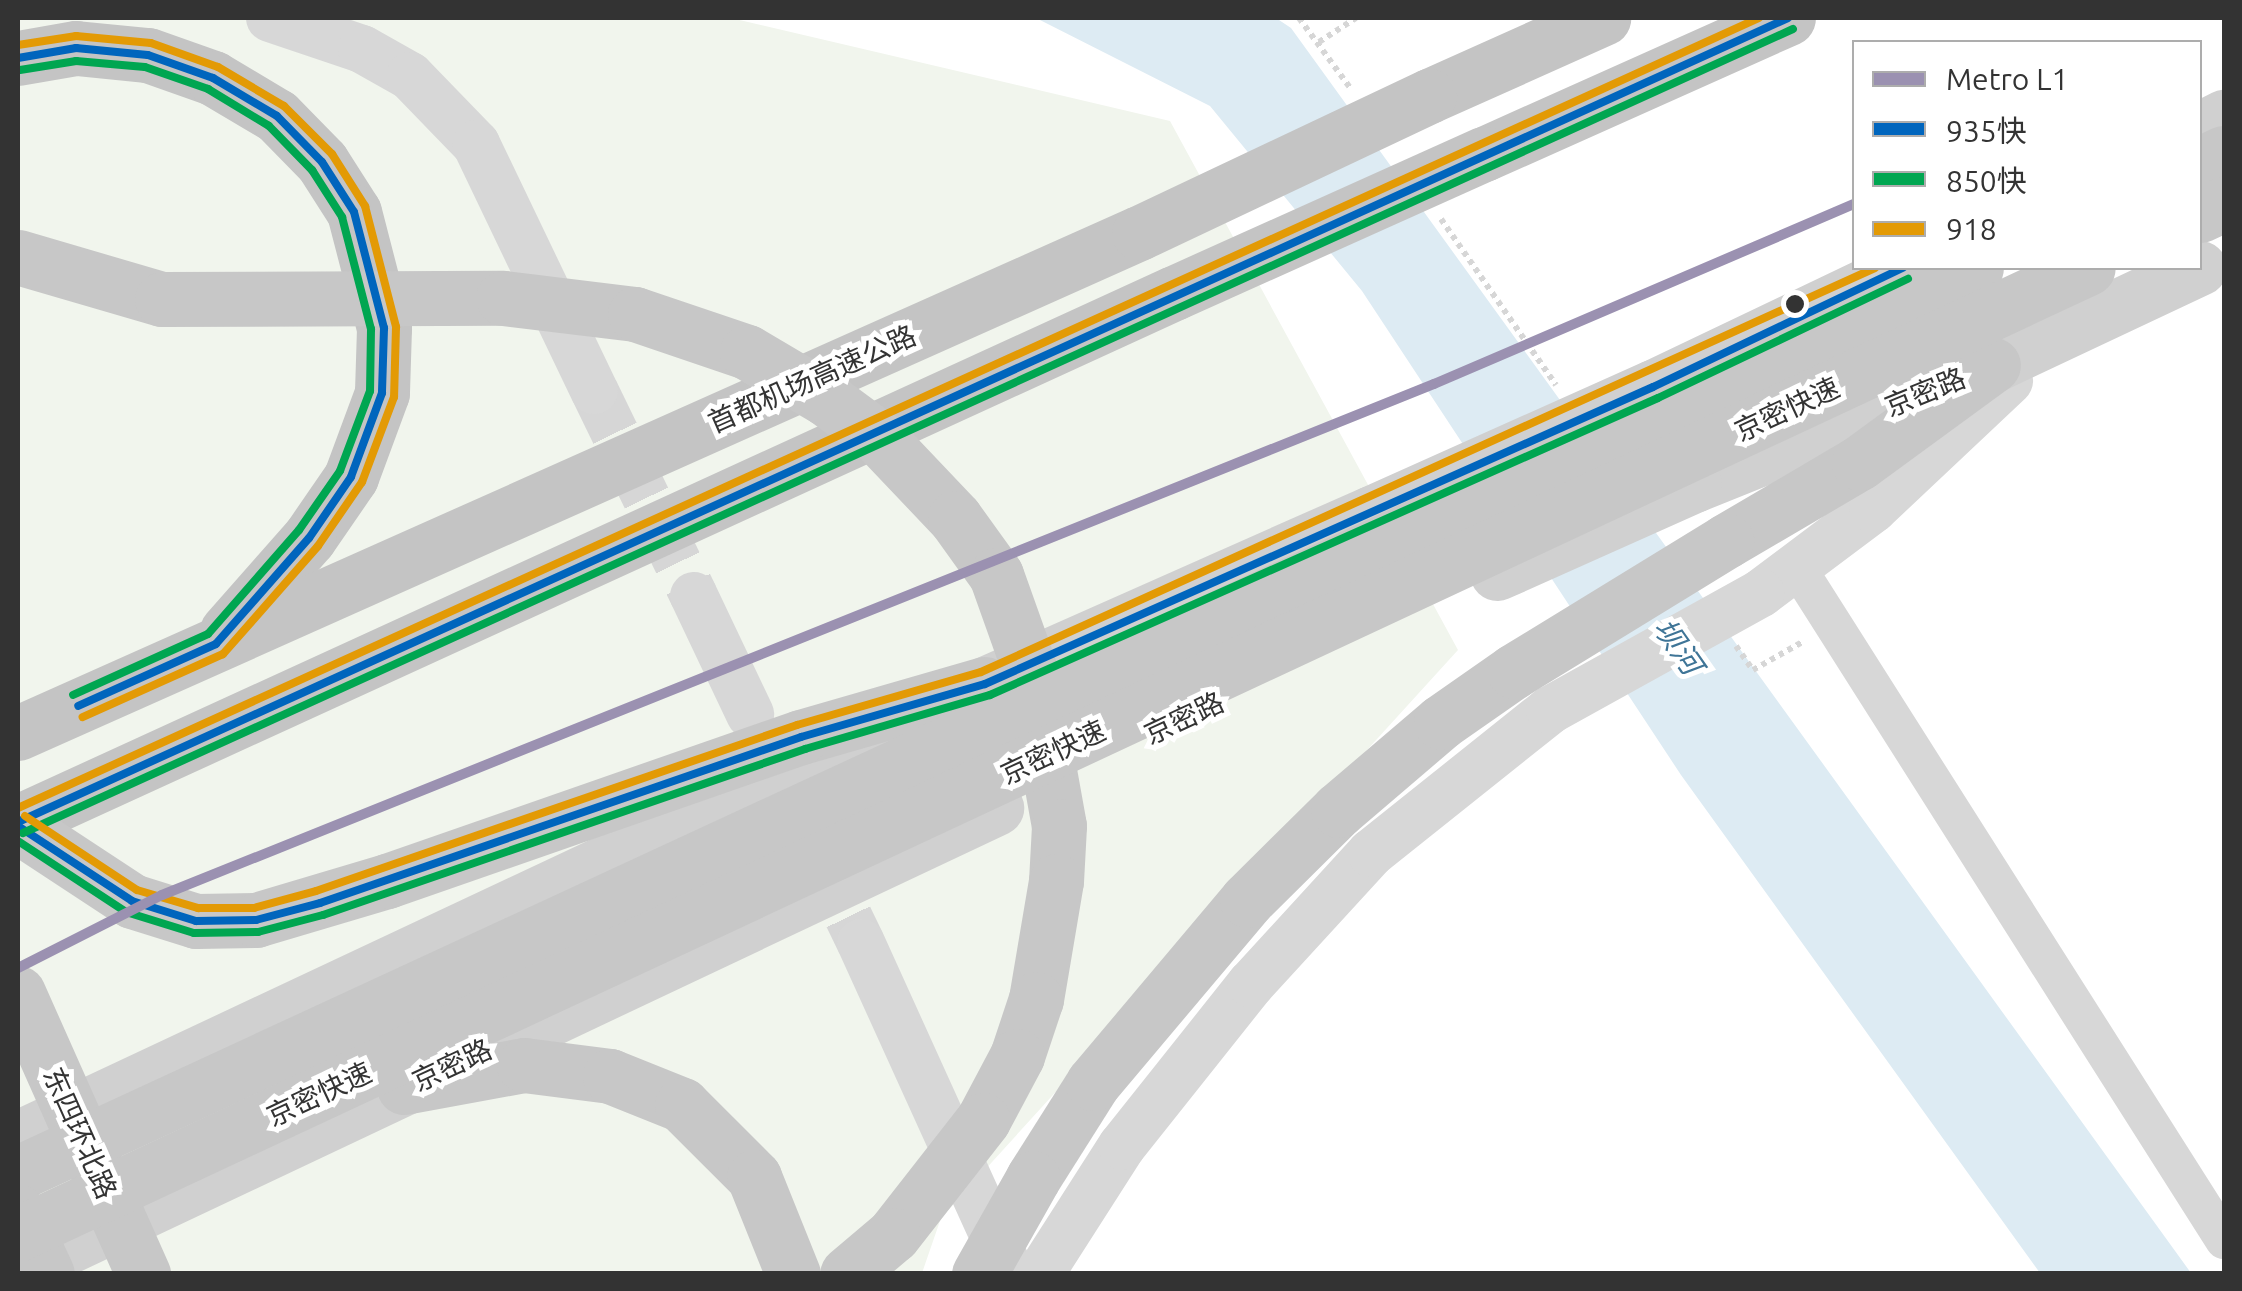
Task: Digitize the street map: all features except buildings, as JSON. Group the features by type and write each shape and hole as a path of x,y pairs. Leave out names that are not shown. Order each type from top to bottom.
{"highway":[{"name":"首都机场高速公路","path":"18,733 1139,234 1604,18"},
{"path":"18,824 1174,293 1788,18"},
{"path":"18,58 76,48 148,54 213,78 277,116 322,162 354,212 384,328 382,393 351,478 309,538 216,644"},
{"path":"18,256 162,299 571,302 634,314 747,352 879,438 955,518 996,576 1013,614 1049,754 1058,826 1056,881 1036,998 1016,1056 940,1182 893,1235 847,1274"},
{"name":"京密快速","path":"18,1173 1972,270"},
{"name":"京密快速","path":"18,1234 1049,754 2092,292"},
{"path":"979,1274 1092,1082 1247,900 1353,797 1514,670 1860,463 1993,366"},
{"path":"18,824 132,901 196,921 256,920 387,882 801,737 985,684"},
{"name":"东四环北路","path":"18,993 143,1274"},
{"path":"404,1088 524,1065 610,1076 682,1104 754,1177 793,1274"},
{"path":"18,1212 48,1274"}],"main road":[{"path":"18,1138 985,684 1653,387 1899,270"},
{"name":"京密路","path":"18,1270 1417,608 1694,485 1993,366 2092,292 2186,270"}],"street":[{"path":"270,18 362,49 410,76 476,144 594,390"},
{"path":"1040,1274 1122,1146 1251,984 1371,853 1550,710 1780,581 2023,369 2092,292"},
{"path":"1780,581 1834,625 2224,1240"},
{"path":"694,596 750,714"},
{"path":"861,944 1011,1274"}],"path":[{"path":"1299,18 1363,106"},
{"path":"1319,42 1356,18"},
{"path":"1430,203 1564,396"},
{"path":"1730,638 1753,670 1834,625"}],"shaded area":[{"path":"18,18 731,18 1170,121 1458,650 941,1218 922,1273 18,1273"}],"water":[{"name":"坝河","path":"1036,18 1276,18 1291,28 2191,1273 2040,1273 1681,775 1362,291 1210,106"}],"tunnel":[{"path":"594,390 694,596"},
{"path":"817,852 861,943"}],"metro line":[{"name":"L1","path":"18,968 162,895 1434,384 1852,205"}],"transit line":[{"name":"918","path":"18,808 1759,18"},
{"name":"935快","path":"18,822 1788,18"},
{"name":"850快","path":"23,833 1793,29"},
{"name":"918","path":"18,45 76,36 151,43 218,67 284,106 332,154 365,206 396,327 394,397 362,482 318,546 223,654 83,717"},
{"name":"935快","path":"18,58 76,48 148,55 213,78 277,116 322,162 354,212 384,328 382,393 351,477 309,538 216,644 78,706"},
{"name":"850快","path":"20,70 76,61 145,67 208,89 269,126 312,170 342,217 371,329 370,391 340,471 299,530 208,634 73,695"},
{"name":"918","path":"25,816 137,890 198,908 254,908 316,891 797,725 981,672 1871,270"},
{"name":"935快","path":"18,826 132,901 196,921 256,920 320,903 801,737 985,684 1653,387 1899,270"},
{"name":"850快","path":"18,841 126,912 194,933 258,932 323,915 805,749 990,695 1658,398 1908,279"}]}
